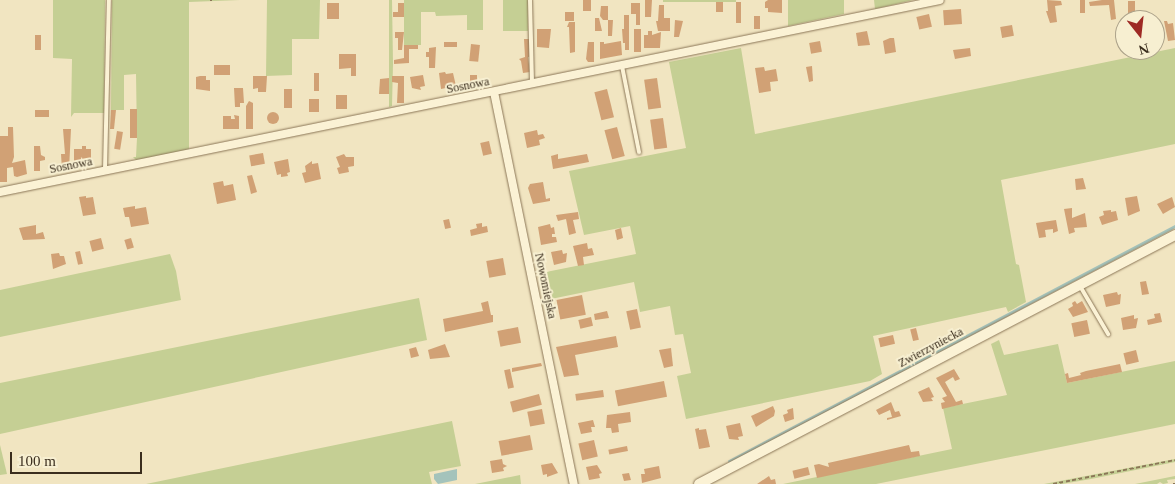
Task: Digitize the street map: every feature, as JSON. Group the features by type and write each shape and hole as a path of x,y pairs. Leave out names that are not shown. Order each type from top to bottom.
{"street":[{"name":"Sosnowa","path":"0,192 940,0"},
{"name":"Nowomiejska","path":"494,92 574,484"},
{"name":"Zwierzyniecka","path":"699,484 1175,234"}],"lane":[{"path":"105,171 108,0"},
{"path":"530,0 532,84"},
{"path":"622,66 640,152"},
{"path":"1079,285 1108,334"}],"path":[{"path":"1053,484 1175,460"}],"green space":[{"path":"53,0 105,0 104,113 74,113 71,117 72,59 53,58"},
{"path":"112,0 240,0 189,2 189,150 137,161 133,157 136,157 137,138 136,74 124,75 124,110 111,110"},
{"path":"267,0 320,0 319,39 292,39 292,75 266,76"},
{"path":"389,0 392,0 393,64 392,106 389,107"},
{"path":"404,0 483,0 483,30 467,30 467,15 436,16 435,12 421,12 421,45 404,45"},
{"path":"503,0 528,0 528,31 503,31"},
{"path":"663,0 736,0 736,2 663,2"},
{"path":"788,0 844,0 844,14 788,26"},
{"path":"874,0 913,0 875,9"},
{"path":"741,48 755,134 1116,60 1165,60 1165,50 1175,48 1175,144 1001,180 1016,264 1019,265 1026,302 1008,312 1006,307 873,336 882,374 870,381 686,419 677,376 691,373 683,334 675,335 670,306 640,312 634,282 546,300 541,273 636,254 630,226 584,235 569,171 686,148 669,62"},
{"path":"170,254 176,271 181,300 0,337 0,290"},
{"path":"419,298 427,340 0,434 0,383"},
{"path":"999,340 1004,355 1058,344 1067,383 1175,361 1175,424 876,484 783,484 952,449 943,408 1007,395 991,344"},
{"path":"452,421 461,466 429,472 432,484 146,484"},
{"path":"0,445 7,474 0,475"},
{"path":"1175,459 1175,462 1091,479 1062,484 1044,484"},
{"path":"520,475 521,484 475,484"},
{"path":"1175,476 1175,479 1167,480 1168,483 1163,484 1160,482 1157,484 1135,484"}],"water":[{"path":"457,469 457,480 438,484 434,479 434,474"}],"building":[{"path":"583,0 591,0 591,11 583,11"},
{"path":"645,0 652,0 651,17 645,17"},
{"path":"768,0 782,0 782,13 768,12 768,8 765,8 765,2"},
{"path":"1047,0 1061,1 1062,5 1055,6 1057,22 1050,23 1046,11 1048,11"},
{"path":"1080,0 1085,0 1085,13 1080,13"},
{"path":"1114,0 1115,19 1111,20 1109,5 1090,6 1089,2"},
{"path":"1128,1 1135,1 1135,10 1128,10"},
{"path":"716,2 723,2 723,12 716,12"},
{"path":"736,2 741,2 741,23 736,23"},
{"path":"327,3 339,3 339,19 327,19"},
{"path":"398,3 404,3 404,17 393,17 393,12 398,12"},
{"path":"631,3 640,3 640,25 636,25 636,14 631,14"},
{"path":"659,5 664,5 664,18 670,18 670,31 658,31 656,21 658,21"},
{"path":"601,6 608,6 608,20 603,20 600,16"},
{"path":"961,9 962,24 944,25 943,10"},
{"path":"565,12 574,12 574,21 565,21"},
{"path":"929,14 932,27 919,30 916,17"},
{"path":"624,15 629,15 629,50 625,50 625,43 623,43"},
{"path":"754,16 760,16 760,29 754,29"},
{"path":"595,18 599,18 602,31 595,31"},
{"path":"608,20 613,20 612,36 608,36"},
{"path":"675,20 683,21 679,37 674,37"},
{"path":"1165,21 1168,24 1173,23 1175,40 1168,41"},
{"path":"569,22 575,22 575,52 570,53 569,27 567,27"},
{"path":"1012,25 1014,36 1002,38 1000,27"},
{"path":"537,29 551,29 549,48 537,47"},
{"path":"634,29 641,29 641,52 634,52"},
{"path":"648,31 652,31 652,35 661,32 660,48 644,48 644,35 648,35"},
{"path":"867,31 870,45 858,46 856,33"},
{"path":"395,32 404,32 402,50 398,50 398,38 395,38"},
{"path":"35,35 41,35 41,50 35,50"},
{"path":"894,38 896,52 885,54 883,41"},
{"path":"524,39 530,39 531,57 528,57 530,72 523,73 519,59 525,57"},
{"path":"621,41 622,55 600,59 600,42 604,42 604,44"},
{"path":"820,41 822,52 811,54 809,43"},
{"path":"444,42 457,42 457,47 444,47"},
{"path":"588,42 594,42 594,62 588,62 586,59"},
{"path":"471,44 480,45 478,62 469,61"},
{"path":"404,45 418,45 418,49 409,49 409,63 394,64 394,60 404,58"},
{"path":"436,47 435,68 429,68 429,57 426,57 426,52 429,52 429,48"},
{"path":"970,48 971,56 955,59 953,50"},
{"path":"339,54 356,54 356,76 351,76 351,68 339,69"},
{"path":"214,65 230,65 230,75 214,75"},
{"path":"812,66 813,81 809,82 806,67"},
{"path":"764,67 765,71 776,69 778,81 770,82 771,91 759,93 755,68"},
{"path":"445,72 446,74 453,73 456,86 441,89 439,73"},
{"path":"314,73 319,73 319,91 314,91"},
{"path":"423,75 425,86 420,87 421,90 412,88 410,77"},
{"path":"470,75 477,75 477,83 470,83"},
{"path":"206,76 206,80 210,80 210,91 196,89 196,77"},
{"path":"253,76 267,76 266,92 258,92 258,88 253,89"},
{"path":"392,76 404,76 404,103 397,103 398,83 392,82"},
{"path":"389,78 389,94 379,94 380,79"},
{"path":"657,78 661,108 648,110 644,80"},
{"path":"234,88 243,88 244,103 240,103 240,107 235,107"},
{"path":"284,89 292,89 292,108 284,108"},
{"path":"607,89 614,117 601,120 594,92"},
{"path":"336,95 347,95 347,109 336,109"},
{"path":"309,99 319,99 319,112 309,112"},
{"path":"249,101 253,103 253,129 246,129 246,106"},
{"path":"130,109 137,109 137,138 130,138"},
{"path":"35,110 49,110 49,117 35,117"},
{"path":"111,110 116,110 114,129 110,129"},
{"path":"271,112 275,112 279,118 275,124 271,124 267,120 267,116"},
{"path":"234,115 239,116 239,129 223,129 223,116 231,116 231,119 235,119"},
{"path":"663,118 667,148 654,150 650,120"},
{"path":"8,127 13,127 14,157 12,163 25,160 27,174 17,177 14,176 13,167 7,168 7,182 0,182 0,136 8,136"},
{"path":"617,127 625,156 612,159 604,130"},
{"path":"63,129 71,129 69,170 62,170 61,154 65,154"},
{"path":"537,130 538,135 543,134 545,138 539,140 540,145 527,148 524,133"},
{"path":"117,131 123,132 120,150 114,149"},
{"path":"489,141 492,154 483,156 480,143"},
{"path":"34,146 40,146 41,155 45,157 45,160 40,161 40,171 34,171"},
{"path":"82,146 86,146 86,149 91,149 91,161 74,161 74,149 82,149"},
{"path":"263,153 265,164 251,166 249,155"},
{"path":"344,154 346,157 354,157 354,166 348,167 349,172 339,174 337,168 340,167 336,157"},
{"path":"558,154 558,159 587,154 589,162 553,169 551,156"},
{"path":"288,159 290,172 287,173 288,176 281,177 281,174 277,175 274,162"},
{"path":"312,161 312,164 318,163 321,179 305,183 302,173 306,172 305,166"},
{"path":"252,175 257,192 251,194 247,176"},
{"path":"1083,178 1086,189 1076,190 1075,179"},
{"path":"223,181 224,186 233,184 236,200 217,204 213,183"},
{"path":"543,182 546,199 550,198 550,201 533,204 528,188 530,184"},
{"path":"86,196 86,198 93,197 96,214 83,216 79,197"},
{"path":"1137,196 1140,211 1128,216 1125,198"},
{"path":"1172,197 1175,207 1163,214 1157,204"},
{"path":"135,206 135,209 146,207 149,224 131,227 129,217 125,217 123,208"},
{"path":"1072,208 1072,218 1085,213 1087,227 1074,228 1075,232 1069,234 1064,209"},
{"path":"1111,210 1111,212 1116,211 1118,220 1102,225 1099,217 1104,215 1103,211"},
{"path":"578,212 579,219 573,220 576,233 569,235 566,219 558,221 556,215"},
{"path":"449,219 451,228 445,229 443,220"},
{"path":"1056,220 1058,231 1053,233 1053,229 1045,230 1046,237 1039,238 1036,223"},
{"path":"482,223 482,227 487,226 488,232 471,236 470,230 477,228 476,224"},
{"path":"550,224 551,228 554,227 555,234 552,234 552,237 556,237 557,242 541,245 538,227"},
{"path":"36,225 36,234 43,232 45,239 23,240 19,228"},
{"path":"621,228 623,238 617,240 615,230"},
{"path":"101,238 104,249 92,252 89,241"},
{"path":"131,238 134,248 127,250 124,240"},
{"path":"587,243 588,249 592,248 594,255 583,257 584,265 578,266 573,246"},
{"path":"562,250 563,254 567,253 566,262 554,265 551,252"},
{"path":"80,251 83,264 78,265 75,252"},
{"path":"59,253 60,256 64,256 66,264 53,269 51,254"},
{"path":"503,258 506,275 489,278 486,261"},
{"path":"1146,281 1149,294 1142,295 1140,282"},
{"path":"1117,292 1118,295 1121,294 1120,304 1106,307 1103,295"},
{"path":"582,295 586,315 560,320 556,300"},
{"path":"488,301 491,315 493,315 493,322 445,332 443,319 483,311 481,303"},
{"path":"1075,301 1077,304 1082,301 1088,312 1073,317 1068,309 1073,306 1072,303"},
{"path":"637,309 641,328 630,330 626,311"},
{"path":"607,311 609,318 595,320 594,314"},
{"path":"1160,313 1162,322 1148,325 1147,320 1155,318 1154,314"},
{"path":"1134,315 1134,319 1138,318 1136,328 1123,330 1121,318"},
{"path":"591,317 593,326 580,329 578,320"},
{"path":"1087,320 1090,334 1074,337 1071,323"},
{"path":"518,327 521,343 500,347 497,331"},
{"path":"916,328 919,340 913,341 910,329"},
{"path":"893,335 895,344 880,347 878,338"},
{"path":"616,336 618,347 575,355 579,375 564,377 556,347"},
{"path":"445,344 450,357 430,359 428,350"},
{"path":"416,347 419,356 411,358 409,349"},
{"path":"671,348 673,366 664,368 659,350"},
{"path":"1136,350 1139,362 1126,365 1123,353"},
{"path":"541,363 542,366 512,372 512,368"},
{"path":"1120,364 1122,372 1067,383 1065,374 1068,373 1069,378 1081,375 1080,373 1086,371"},
{"path":"510,369 514,388 508,389 504,370"},
{"path":"954,369 960,379 955,381 953,377 945,382 956,402 962,400 963,404 942,409 941,403 945,402 942,398 947,396 936,378"},
{"path":"664,381 667,397 618,406 615,391"},
{"path":"929,387 934,397 931,398 933,401 923,402 918,392"},
{"path":"603,390 604,397 576,401 575,394"},
{"path":"539,394 542,405 513,412 510,402"},
{"path":"891,402 895,412 899,411 901,416 887,420 887,418 892,417 890,410 879,415 876,410"},
{"path":"773,406 774,416 756,427 751,416"},
{"path":"793,408 794,419 785,422 783,415 788,413 787,410"},
{"path":"542,409 545,424 530,427 527,412"},
{"path":"630,412 631,422 618,424 619,432 612,433 611,428 606,428 607,415"},
{"path":"593,420 595,427 591,427 592,432 581,434 578,423"},
{"path":"740,423 743,436 738,437 739,440 729,439 726,426"},
{"path":"699,428 699,430 706,429 710,447 699,449 695,429"},
{"path":"530,435 533,450 501,456 499,441"},
{"path":"594,440 598,457 582,460 578,444"},
{"path":"909,445 911,452 919,451 920,456 817,478 814,465 819,464 829,467 828,463"},
{"path":"627,446 628,451 609,455 608,450"},
{"path":"502,459 503,464 507,466 503,468 504,471 492,473 490,461"},
{"path":"552,463 558,473 547,477 547,474 543,475 541,465"},
{"path":"597,465 602,473 599,474 600,478 589,480 586,467"},
{"path":"659,466 661,478 642,483 641,474 645,474 644,469"},
{"path":"808,467 810,475 794,479 792,471"},
{"path":"629,473 631,480 624,481 622,474"},
{"path":"769,476 771,480 775,479 776,484 757,484"}],"waterway":[{"path":"729,461 1175,226"}]}
